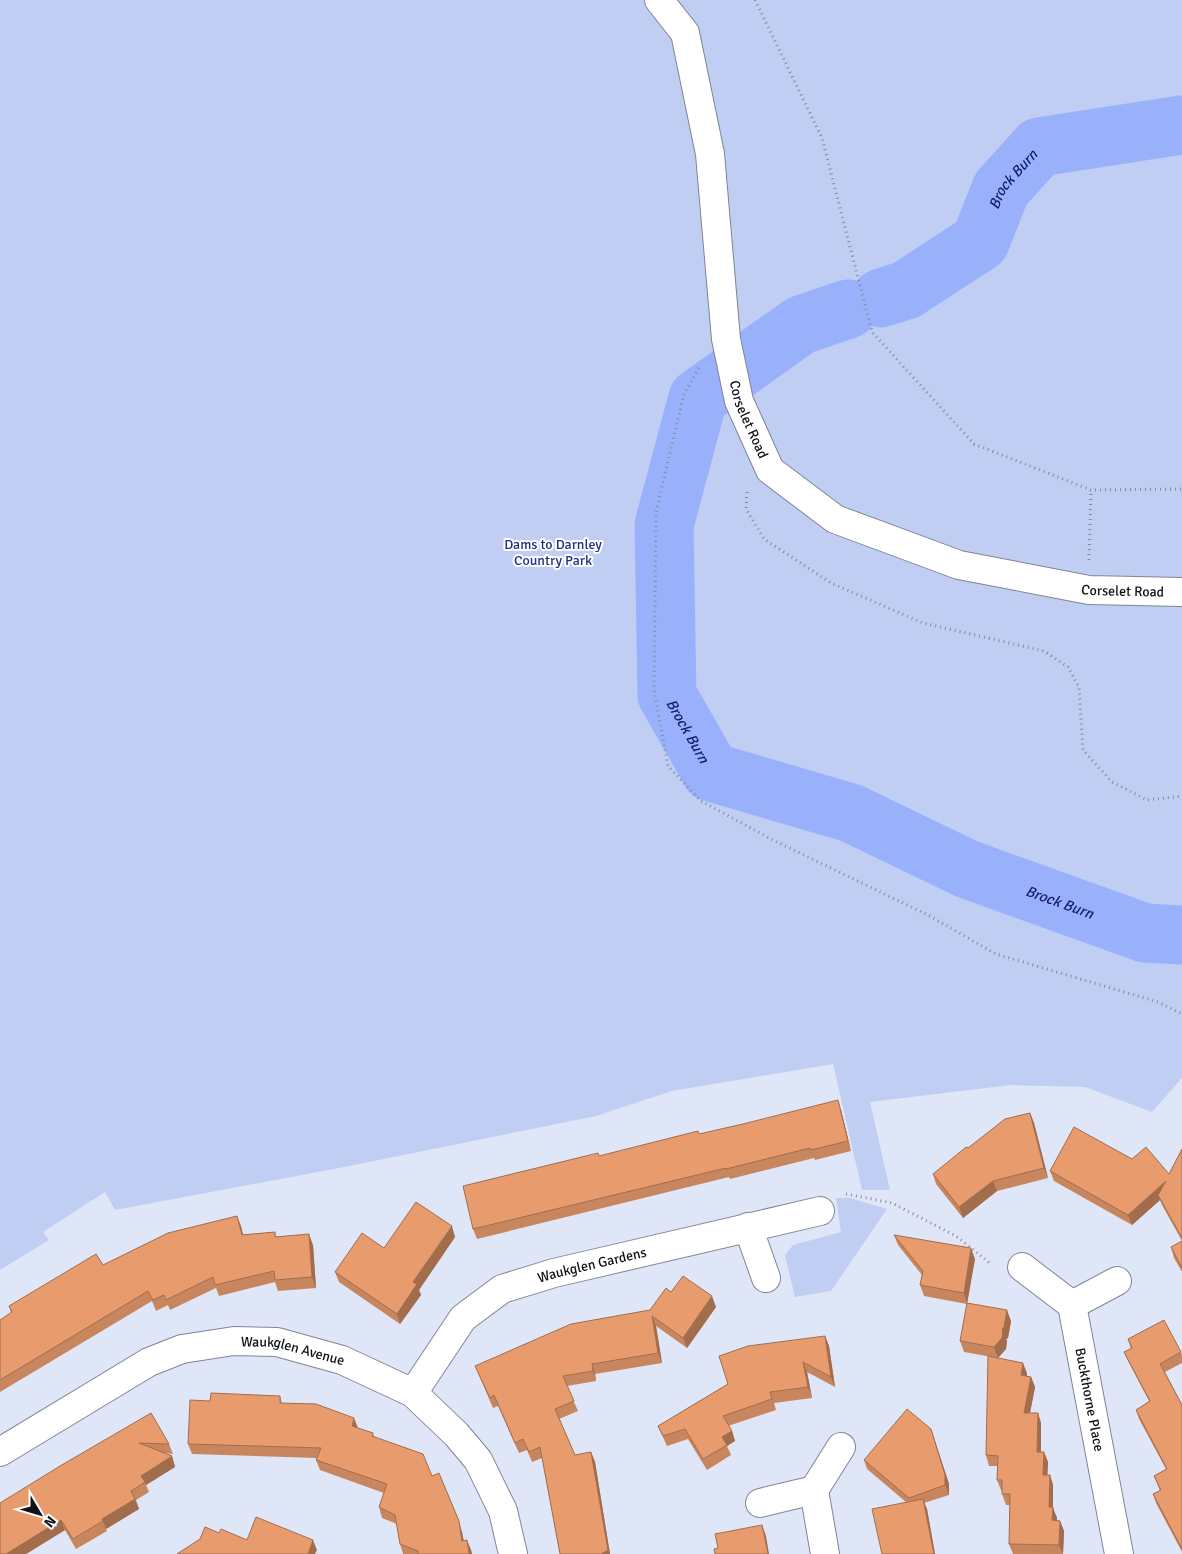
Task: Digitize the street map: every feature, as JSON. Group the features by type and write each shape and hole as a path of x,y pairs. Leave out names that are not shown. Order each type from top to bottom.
{"street":[{"name":"Corselet Road","path":"659,0 685,33 710,154 725,331 739,401 770,470 835,519 959,565 1088,590 1182,592"},
{"name":"Waukglen Gardens","path":"412,1393 463,1318 502,1289 554,1273 820,1211"},
{"path":"748,1228 766,1278"},
{"path":"1022,1267 1072,1305 1117,1281"},
{"name":"Buckthorne Place","path":"1072,1305 1119,1554"},
{"name":"Waukglen Avenue","path":"0,1452 149,1362 182,1349 234,1341 277,1342 342,1360 412,1393 456,1434 478,1460 503,1511 513,1554"},
{"path":"825,1554 814,1490 841,1447"},
{"path":"760,1503 814,1490"}],"path":[{"path":"755,0 822,138 872,332 974,444 1092,490 1182,489"},
{"path":"725,331 684,394 656,512 654,690 668,766 701,801 773,840 928,915 996,954 1158,1002 1182,1014"},
{"path":"770,470 748,487 746,509 764,539 831,583 923,623 1044,651 1068,668 1079,687 1083,750 1112,782 1147,800 1182,796"},
{"path":"1088,590 1092,490"},
{"path":"820,1211 834,1192 892,1203 956,1236 1003,1274 1022,1267"}],"green space":[{"name":"Dams to Darnley Country Park","path":"0,0 1182,0 1182,1078 1152,1112 1085,1087 1011,1085 870,1102 890,1190 862,1190 833,1064 672,1091 596,1116 339,1168 115,1210 105,1192 43,1232 49,1240 0,1270"},
{"path":"836,1198 850,1198 887,1209 831,1291 795,1297 785,1255 793,1245 841,1232"}],"building":[{"path":"838,1100 848,1141 811,1150 810,1148 473,1229 463,1186 598,1153 599,1156 698,1131 699,1134 743,1124"},
{"path":"1030,1113 1044,1168 993,1181 959,1207 933,1174 1005,1119"},
{"path":"1074,1127 1132,1159 1146,1147 1169,1174 1182,1149 1182,1238 1158,1195 1166,1181 1128,1215 1050,1171"},
{"path":"416,1202 452,1226 413,1282 417,1284 397,1314 335,1272 362,1233 384,1248"},
{"path":"237,1216 242,1235 275,1232 275,1237 309,1234 312,1277 275,1280 274,1271 215,1285 213,1277 166,1300 164,1295 153,1300 148,1291 0,1380 0,1320 12,1312 9,1306 96,1254 103,1265 168,1233"},
{"path":"894,1235 971,1248 964,1293 920,1285 923,1271"},
{"path":"1182,1241 1182,1268 1171,1247"},
{"path":"683,1276 712,1296 683,1338 652,1316 658,1353 592,1364 593,1371 563,1376 574,1401 555,1409 575,1455 591,1452 608,1550 601,1554 560,1554 540,1447 529,1452 523,1439 515,1443 494,1395 490,1398 475,1366 571,1324 650,1310 666,1288 671,1292"},
{"path":"967,1303 1007,1310 1002,1329 1002,1338 994,1347 960,1341"},
{"path":"1164,1320 1181,1352 1160,1364 1182,1405 1182,1549 1153,1494 1161,1490 1154,1476 1167,1469 1136,1410 1150,1401 1124,1352 1132,1348 1128,1339"},
{"path":"825,1336 831,1377 803,1362 808,1387 770,1392 772,1399 723,1416 732,1431 722,1437 727,1445 703,1459 685,1429 663,1436 658,1426 728,1384 719,1356 748,1346"},
{"path":"988,1356 1023,1363 1021,1375 1031,1377 1024,1413 1038,1413 1037,1452 1044,1452 1043,1475 1050,1475 1049,1507 1053,1507 1052,1520 1060,1521 1059,1545 1009,1544 1010,1494 1002,1494 1002,1480 997,1480 998,1456 986,1455"},
{"path":"211,1393 280,1396 280,1403 316,1404 354,1418 352,1426 373,1433 372,1436 423,1454 432,1476 439,1473 459,1521 462,1541 467,1540 469,1554 418,1554 418,1551 400,1544 395,1515 379,1507 387,1484 316,1460 321,1448 188,1444 190,1400 210,1401"},
{"path":"907,1409 931,1429 945,1475 945,1485 909,1498 864,1460"},
{"path":"151,1413 169,1444 139,1443 172,1456 141,1476 145,1482 131,1491 135,1499 73,1539 61,1520 6,1554 0,1554 0,1503"},
{"path":"923,1499 934,1554 882,1554 872,1509"},
{"path":"256,1517 313,1540 308,1554 177,1554 200,1539 205,1527 219,1533 221,1529 247,1540"},
{"path":"762,1525 768,1554 715,1554 714,1549 718,1548 715,1534"}],"waterway":[{"name":"Brock Burn","path":"881,298 906,290 980,242 1001,189 1039,147 1182,125"},
{"name":"Brock Burn","path":"848,309 801,325 698,398 664,525 667,695 711,772 851,813 967,869 1145,933 1182,935"}]}
